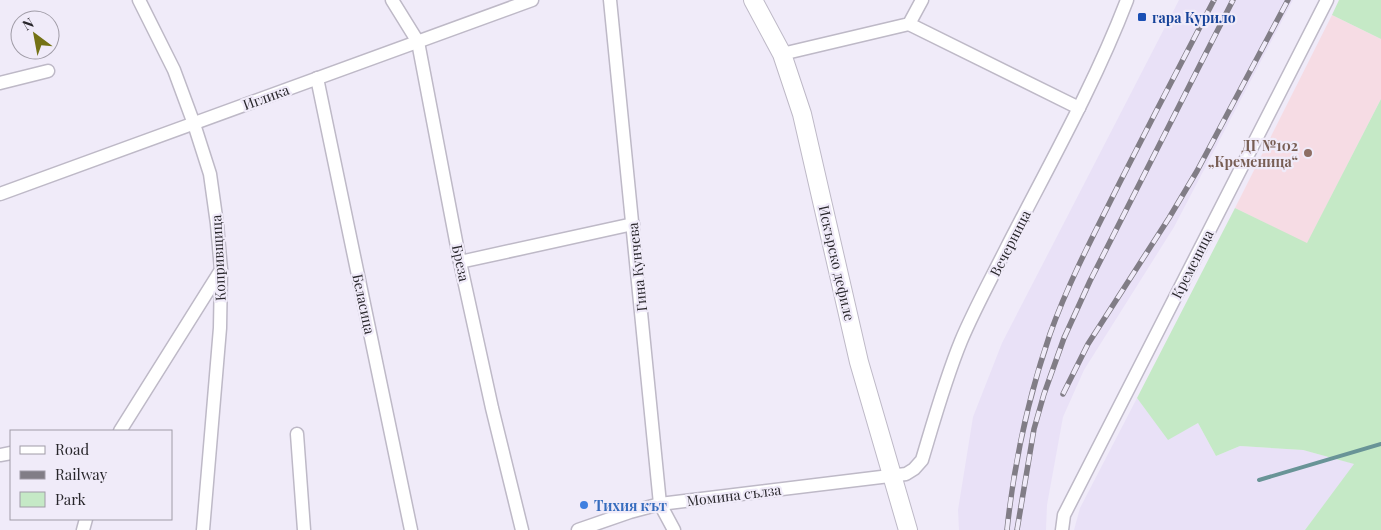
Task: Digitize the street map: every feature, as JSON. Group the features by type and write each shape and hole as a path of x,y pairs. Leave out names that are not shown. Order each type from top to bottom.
{"main road":[{"name":"Искърско дефиле","path":"753,0 782,54 802,114 860,362 908,530"}],"street":[{"name":"Копривщица","path":"139,0 174,70 194,124 210,174 217,224 221,270 220,328 203,530"},
{"name":"Бреза","path":"392,0 418,42 460,262 492,408 522,530"},
{"name":"Иглика","path":"0,194 532,0"},
{"name":"Гина Кунчева","path":"610,0 660,504 674,530"},
{"path":"910,24 922,0"},
{"name":"Вечерница","path":"893,476 906,474 914,469 922,460 944,387 962,340 992,276 1079,108 1116,31 1127,0"},
{"name":"Кременица","path":"1062,530 1064,515 1327,0"},
{"path":"782,54 910,24 1079,108"},
{"path":"0,83 48,71"},
{"name":"Беласица","path":"318,78 411,530"},
{"path":"460,262 633,224"},
{"path":"121,430 221,270"},
{"path":"297,434 304,530"},
{"name":"Момина сълза","path":"578,530 660,504 893,476"}],"shaded area":[{"path":"1179,0 1293,0 1174,227 1084,370 1063,417 1047,505 1046,530 959,530 958,510 973,417 1002,343"},
{"name":"ДГ №102 „Кременица“","path":"1332,15 1381,39 1381,99 1307,244 1235,208"},
{"path":"1137,398 1168,439 1198,423 1216,456 1240,446 1303,450 1355,464 1305,530 1074,530 1080,508"}],"green space":[{"path":"1339,0 1381,0 1381,39 1332,15"},
{"path":"1381,99 1381,530 1305,530 1354,464 1303,450 1240,446 1216,456 1198,423 1168,440 1137,398 1235,208 1307,243"}],"waterway":[{"path":"1259,480 1381,444"}],"railway":[{"path":"1007,530 1018,455 1029,406 1042,358 1057,314 1101,219 1214,0"},
{"path":"1017,530 1034,429 1064,338 1090,281 1233,0"},
{"path":"1063,394 1088,344 1197,171 1288,0"}],"place":[{"name":"гара Курило","path":"1142,17"},
{"name":"ДГ №102 „Кременица“","path":"1308,153"},
{"name":"Тихия кът","path":"584,505"}]}
